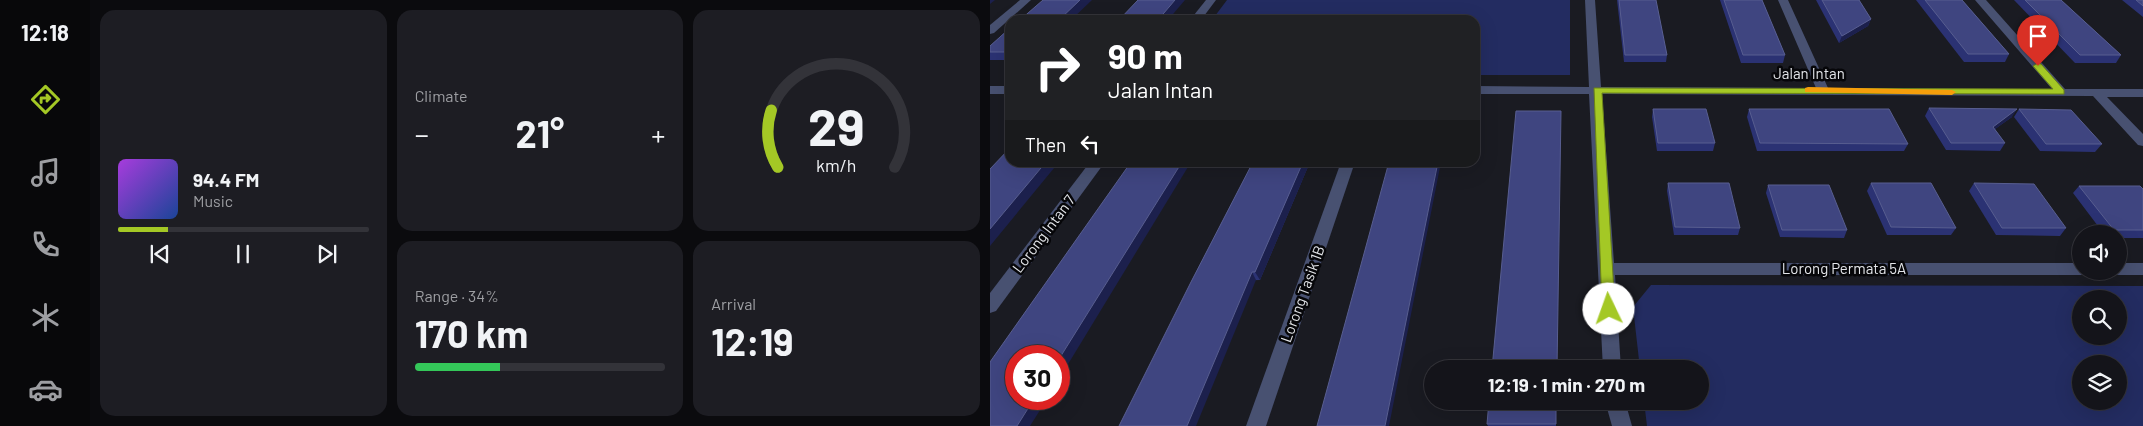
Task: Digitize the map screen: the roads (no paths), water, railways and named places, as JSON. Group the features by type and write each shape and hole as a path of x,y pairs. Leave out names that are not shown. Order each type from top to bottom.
{"street":[{"path":"1009,15 1026,0"},
{"path":"1199,15 1211,0"},
{"path":"1590,0 1597,90 1612,360"},
{"path":"1783,0 1823,90"},
{"path":"1980,0 2061,92"},
{"path":"990,32 1005,19"},
{"path":"990,90 1005,90"},
{"name":"Jalan Intan","path":"1480,90 1823,90 2143,93"},
{"path":"2096,92 2143,142"},
{"name":"Lorong Intan 7","path":"990,306 1094,167"},
{"name":"Lorong Tasik 1B","path":"1256,426 1346,167"},
{"name":"Lorong Permata 5A","path":"1607,269 2072,269"},
{"path":"2127,269 2143,269"},
{"path":"1618,410 1622,426"}]}
